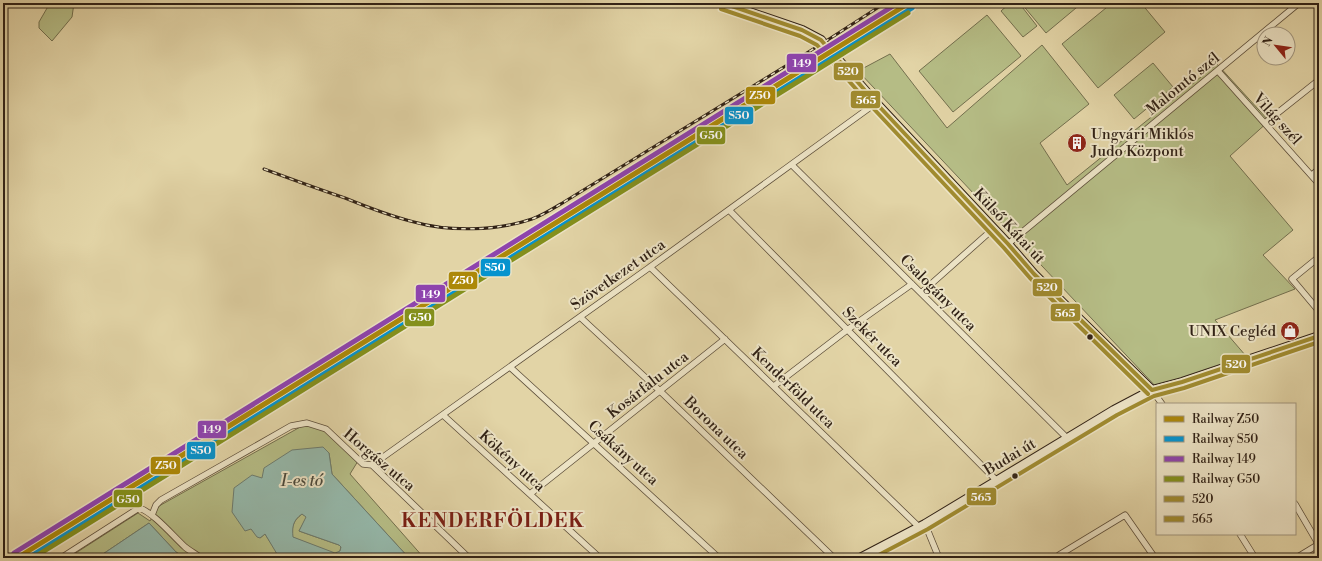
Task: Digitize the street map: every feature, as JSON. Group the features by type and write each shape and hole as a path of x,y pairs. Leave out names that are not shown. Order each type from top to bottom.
{"main road":[{"name":"Külső Kátai út","path":"723,3 802,30 817,37 876,103 1063,303 1152,390"},
{"path":"1152,390 1182,382 1319,336"},
{"name":"Budai út","path":"860,558 922,525 1114,410 1152,390"}],"street":[{"name":"Malomtó szél","path":"1008,244 1218,71 1295,4"},
{"name":"Világ szél","path":"1218,71 1319,184"},
{"path":"1265,123 1319,80"},
{"name":"Szövetkezet utca","path":"372,466 730,210 876,103"},
{"name":"Csalogány utca","path":"792,165 1068,438"},
{"path":"1312,175 1319,170"},
{"name":"Szekér utca","path":"730,210 997,481"},
{"path":"921,293 993,229"},
{"path":"1319,258 1292,279 1318,310 1319,314"},
{"name":"Kenderföld utca","path":"650,267 922,525"},
{"path":"774,386 847,330 912,284"},
{"name":"Borona utca","path":"580,317 660,391 834,558"},
{"name":"Kosárfalu utca","path":"530,494 725,339"},
{"name":"Csákány utca","path":"510,367 719,558"},
{"path":"1152,390 1161,403"},
{"name":"Kökény utca","path":"443,415 600,558"},
{"name":"Horgász utca","path":"152,515 156,505 161,500 291,426 307,424 326,430 364,464 372,466 469,558"},
{"path":"1296,506 1319,545 1296,558"},
{"path":"62,558 139,508 152,515 186,548 201,558"},
{"path":"1059,555 1125,515 1155,558"},
{"path":"922,525 939,558"},
{"path":"1241,535 1255,558"}],"green space":[{"path":"50,3 74,3 72,17 52,41 39,28 39,22"},
{"path":"1010,3 1019,3 1037,26 1023,37 1001,11"},
{"path":"1021,3 1082,3 1046,33"},
{"path":"1112,3 1141,3 1165,32 1098,88 1062,44"},
{"path":"987,15 1021,56 953,112 919,71"},
{"path":"1042,45 1089,104 1040,143 1067,185 1217,64 1269,121 1230,156 1293,230 1263,255 1295,289 1215,320 1252,363 1160,391 858,71 890,54 947,128"},
{"path":"1153,63 1173,87 1134,119 1114,95"},
{"path":"302,426 310,426 325,431 358,461 350,474 424,558 409,558 332,474 329,453 251,529 260,538 265,534 278,554 276,558 186,558 176,552 149,523 97,558 68,558 138,513 150,521 159,506"},
{"path":"302,514 307,517 299,531 339,545 341,546 340,551 335,554 292,537 294,524"}],"water":[{"name":"I-es tó","path":"323,447 329,453 332,474 409,558 276,558 277,554 265,534 260,538 257,537 251,529 245,531 232,512 234,488 252,475 262,478 264,468 292,450","holes":["302,514 306,517 299,531 339,545 341,547 340,551 335,553 293,537 293,527 295,521"]},
{"path":"149,523 176,552 186,558 97,558"}],"railway":[{"path":"264,169 387,214 428,225 457,229 473,229 518,223 532,219 556,207 823,43 885,3"}],"rail line":[{"name":"149","path":"14,553 898,3"},
{"name":"Z50","path":"17,558 909,3"},
{"name":"S50","path":"28,558 912,8"},
{"name":"G50","path":"33,558 908,13"}],"transit line":[{"name":"520","path":"723,3 802,30 821,40 876,103 1008,244 1034,274 1152,390"},
{"name":"565","path":"721,9 800,36 817,45 872,107 1004,248 1030,278 1148,394"},
{"name":"520","path":"1152,390 1182,382 1319,336"},
{"name":"565","path":"873,558 928,529 1117,415 1154,396 1184,388 1319,342"}],"place":[{"name":"Ungvári Miklós Judo Központ","path":"1077,143"},
{"name":"UNIX Cegléd","path":"1290,331"}],"district":[{"name":"KENDERFÖLDEK","path":"493,521"}]}
